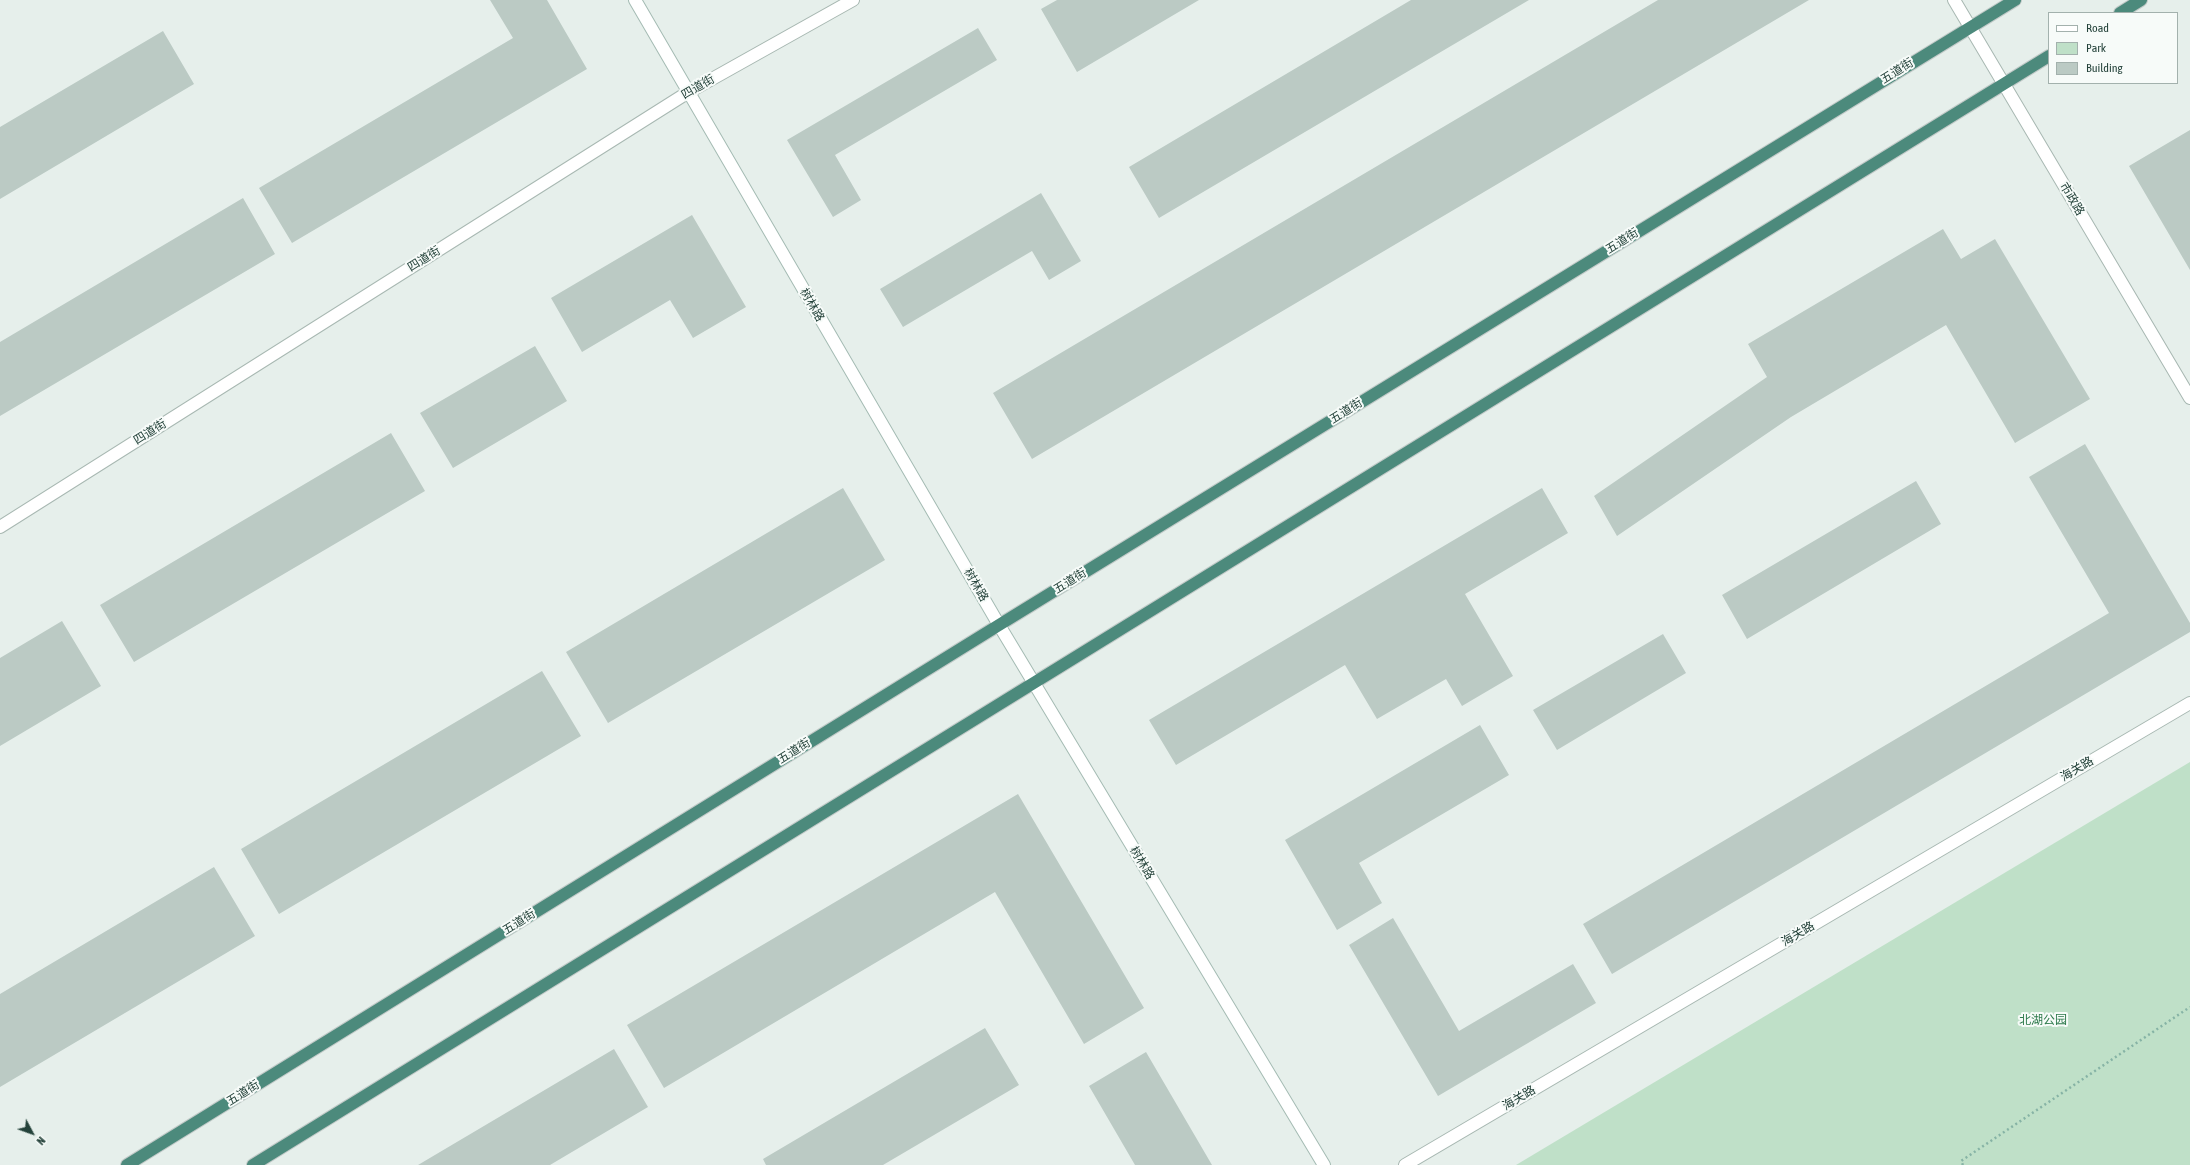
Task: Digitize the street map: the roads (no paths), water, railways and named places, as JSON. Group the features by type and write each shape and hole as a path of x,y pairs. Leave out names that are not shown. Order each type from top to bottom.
{"highway":[{"name":"五道街","path":"127,1165 999,625 1970,26 2015,0"},
{"path":"2122,12 2141,0"},
{"path":"253,1165 2048,57"}],"street":[{"name":"树林路","path":"635,0 999,625 1324,1165"},
{"name":"四道街","path":"0,527 688,93 853,0"},
{"name":"市政路","path":"1954,0 2190,398"},
{"name":"海关路","path":"1405,1165 2190,703"}],"park label":[{"name":"北湖公园","path":"2043,1020"}]}
